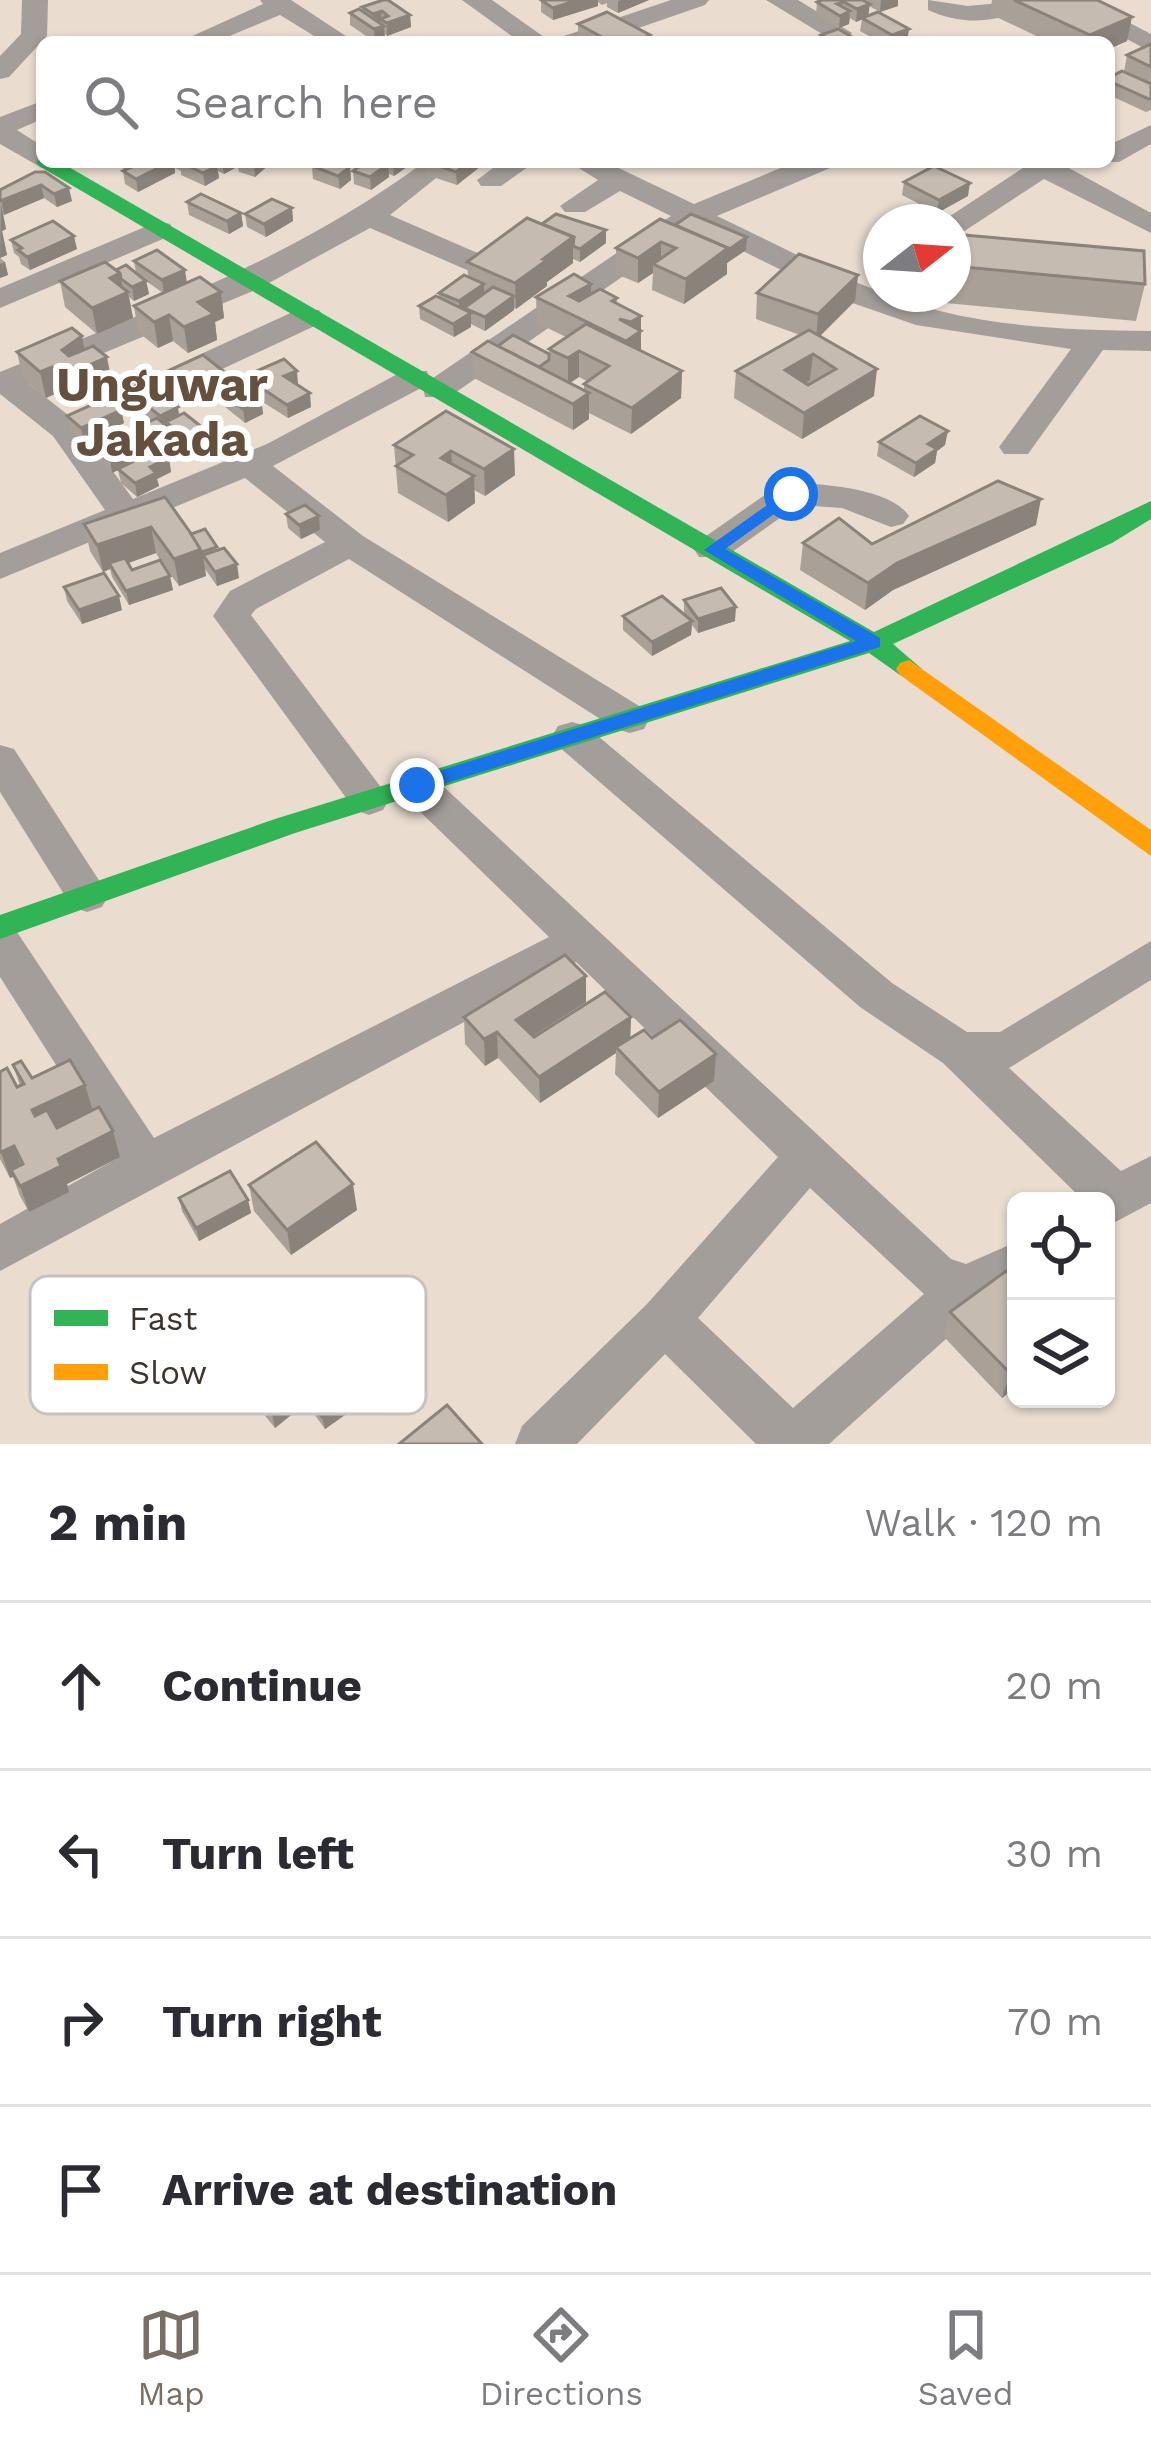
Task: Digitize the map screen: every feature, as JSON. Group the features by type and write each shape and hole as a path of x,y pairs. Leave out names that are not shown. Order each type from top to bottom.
{"street":[{"path":"0,71 34,36 34,0"},
{"path":"475,0 529,36"},
{"path":"591,36 696,0"},
{"path":"779,0 837,36"},
{"path":"937,4 956,15 986,14 1018,0"},
{"path":"1082,2 1151,44"},
{"path":"205,36 277,3 332,36"},
{"path":"0,129 36,112"},
{"path":"0,129 36,150"},
{"path":"1115,153 1151,133"},
{"path":"65,168 247,282 873,643 1151,845"},
{"path":"3,382 247,282 369,218 434,168"},
{"path":"490,180 511,168"},
{"path":"594,168 849,291 926,318 1094,340 1151,341"},
{"path":"0,567 249,464 426,384 691,216 805,168"},
{"path":"971,214 1037,168"},
{"path":"1048,168 1151,224"},
{"path":"575,206 617,181"},
{"path":"369,218 478,264"},
{"path":"0,299 159,230"},
{"path":"64,429 308,317"},
{"path":"1016,448 1094,340"},
{"path":"3,382 64,429 126,515"},
{"path":"249,464 350,544 629,719"},
{"path":"712,550 791,494 848,498 891,516"},
{"path":"0,927 369,800 873,643 1103,537 1151,509"},
{"path":"350,544 243,600 232,616 369,800"},
{"path":"572,736 876,995 959,1050 1125,1194"},
{"path":"0,759 87,896"},
{"path":"417,785 935,1276 968,1287"},
{"path":"0,1249 146,1166 581,940"},
{"path":"0,941 146,1166"},
{"path":"959,1050 1007,1050 1151,958"},
{"path":"542,1444 665,1320 809,1156"},
{"path":"665,1320 792,1444 968,1287 1007,1268"}],"building":[{"path":"383,0 410,15 387,23 380,19 388,16 382,11 373,14 362,7"},
{"path":"541,0 578,0 553,8"},
{"path":"822,0 870,4 857,9 844,2 837,4 850,11 840,16 817,2"},
{"path":"1014,0 1097,0 1132,17 1090,35"},
{"path":"359,9 384,26 374,29 350,13"},
{"path":"607,12 650,35 600,36 578,24"},
{"path":"878,12 909,29 892,35 862,18"},
{"path":"838,29 850,36 823,36"},
{"path":"1151,44 1151,67 1127,55"},
{"path":"1122,71 1151,84 1151,98 1115,84 1115,75"},
{"path":"130,168 158,168 136,179 123,171"},
{"path":"317,168 349,168 338,176"},
{"path":"357,168 382,168 370,177 353,171"},
{"path":"938,168 970,183 939,200 904,182"},
{"path":"35,172 45,172 69,188 54,194 41,185 0,201 0,190"},
{"path":"201,194 241,213 227,221 187,202"},
{"path":"272,199 292,208 264,224 245,214"},
{"path":"556,214 606,230 580,249 573,246 574,237 542,224"},
{"path":"691,214 747,237 728,250 675,225"},
{"path":"527,218 573,237 515,283 467,262"},
{"path":"660,219 728,248 686,279 653,264 676,248 661,242 638,258 616,248"},
{"path":"53,221 74,236 27,257 11,240"},
{"path":"971,236 1144,251 1145,284 971,268"},
{"path":"157,250 185,270 162,280 134,261"},
{"path":"799,254 858,275 818,314 757,293"},
{"path":"105,262 120,273 110,278 128,292 92,308 60,281"},
{"path":"126,265 146,281 132,287 121,279 116,270"},
{"path":"574,274 591,284 569,296 579,301 600,289 641,316 631,322 619,319 641,331 626,341 536,297"},
{"path":"464,275 484,284 459,301 439,293"},
{"path":"200,277 221,292 198,302 214,314 184,327 169,315 154,322 134,306"},
{"path":"493,287 514,296 485,317 464,308"},
{"path":"436,296 471,313 453,324 419,306"},
{"path":"586,324 682,371 632,408 584,384 609,366 579,351 568,358 549,349"},
{"path":"72,328 82,336 62,350 69,356 93,346 107,357 63,377 52,367 40,372 17,352"},
{"path":"809,330 877,369 804,413 736,371","holes":["813,354 836,369 808,385 785,370"]},
{"path":"513,335 549,354 549,360 539,367 498,346"},
{"path":"488,341 589,393 573,404 472,352"},
{"path":"203,355 222,370 174,392 155,377"},
{"path":"284,359 297,371 284,376 310,393 287,405 260,387 250,391 261,400 243,409 207,380 225,372 244,386 238,379"},
{"path":"147,382 178,407 160,416 140,400 132,404 121,394"},
{"path":"107,398 121,410 81,428 67,416"},
{"path":"446,411 514,449 484,469 451,451 441,458 474,476 446,495 396,466 413,455 394,445"},
{"path":"184,413 217,439 198,449 166,422"},
{"path":"920,416 948,431 928,444 937,449 916,463 879,442"},
{"path":"157,418 181,438 161,448 151,439 110,459 96,447"},
{"path":"159,449 169,458 150,467 156,473 135,483 118,469"},
{"path":"998,481 1041,499 897,563 868,583 803,543 839,518 872,544"},
{"path":"165,497 202,549 174,559 151,527 97,545 84,524"},
{"path":"305,505 319,516 299,525 286,514"},
{"path":"205,529 217,547 202,552 191,534"},
{"path":"224,548 237,564 215,572 203,555"},
{"path":"125,558 132,570 160,560 170,576 126,591 109,563"},
{"path":"104,573 119,596 79,610 64,587"},
{"path":"721,588 736,607 698,619 684,600"},
{"path":"662,596 692,621 652,642 623,616"},
{"path":"565,955 586,976 516,1020 534,1037 605,992 631,1017 539,1077 497,1032 484,1039 464,1017"},
{"path":"680,1020 716,1054 659,1092 616,1047 644,1030 652,1038"},
{"path":"70,1060 85,1085 32,1110 35,1116 47,1110 57,1128 99,1107 113,1131 58,1159 61,1166 20,1186 11,1170 23,1164 14,1146 0,1151 0,1072 7,1068 17,1087 24,1084 13,1065 21,1061 32,1078"},
{"path":"316,1142 353,1184 287,1230 249,1185"},
{"path":"230,1171 248,1200 196,1228 179,1198"},
{"path":"1007,1272 1007,1370 950,1312"},
{"path":"447,1405 482,1444 399,1444"}],"traffic: fast":[{"path":"56,168 873,643 909,669"},
{"path":"0,927 285,826 873,643 1103,537 1151,509"}],"traffic: slow":[{"path":"909,669 1151,845"}],"district":[{"name":"Unguwar Jakada","path":"162,412"}],"route":[{"path":"417,785 873,643 712,550 791,494"}]}
